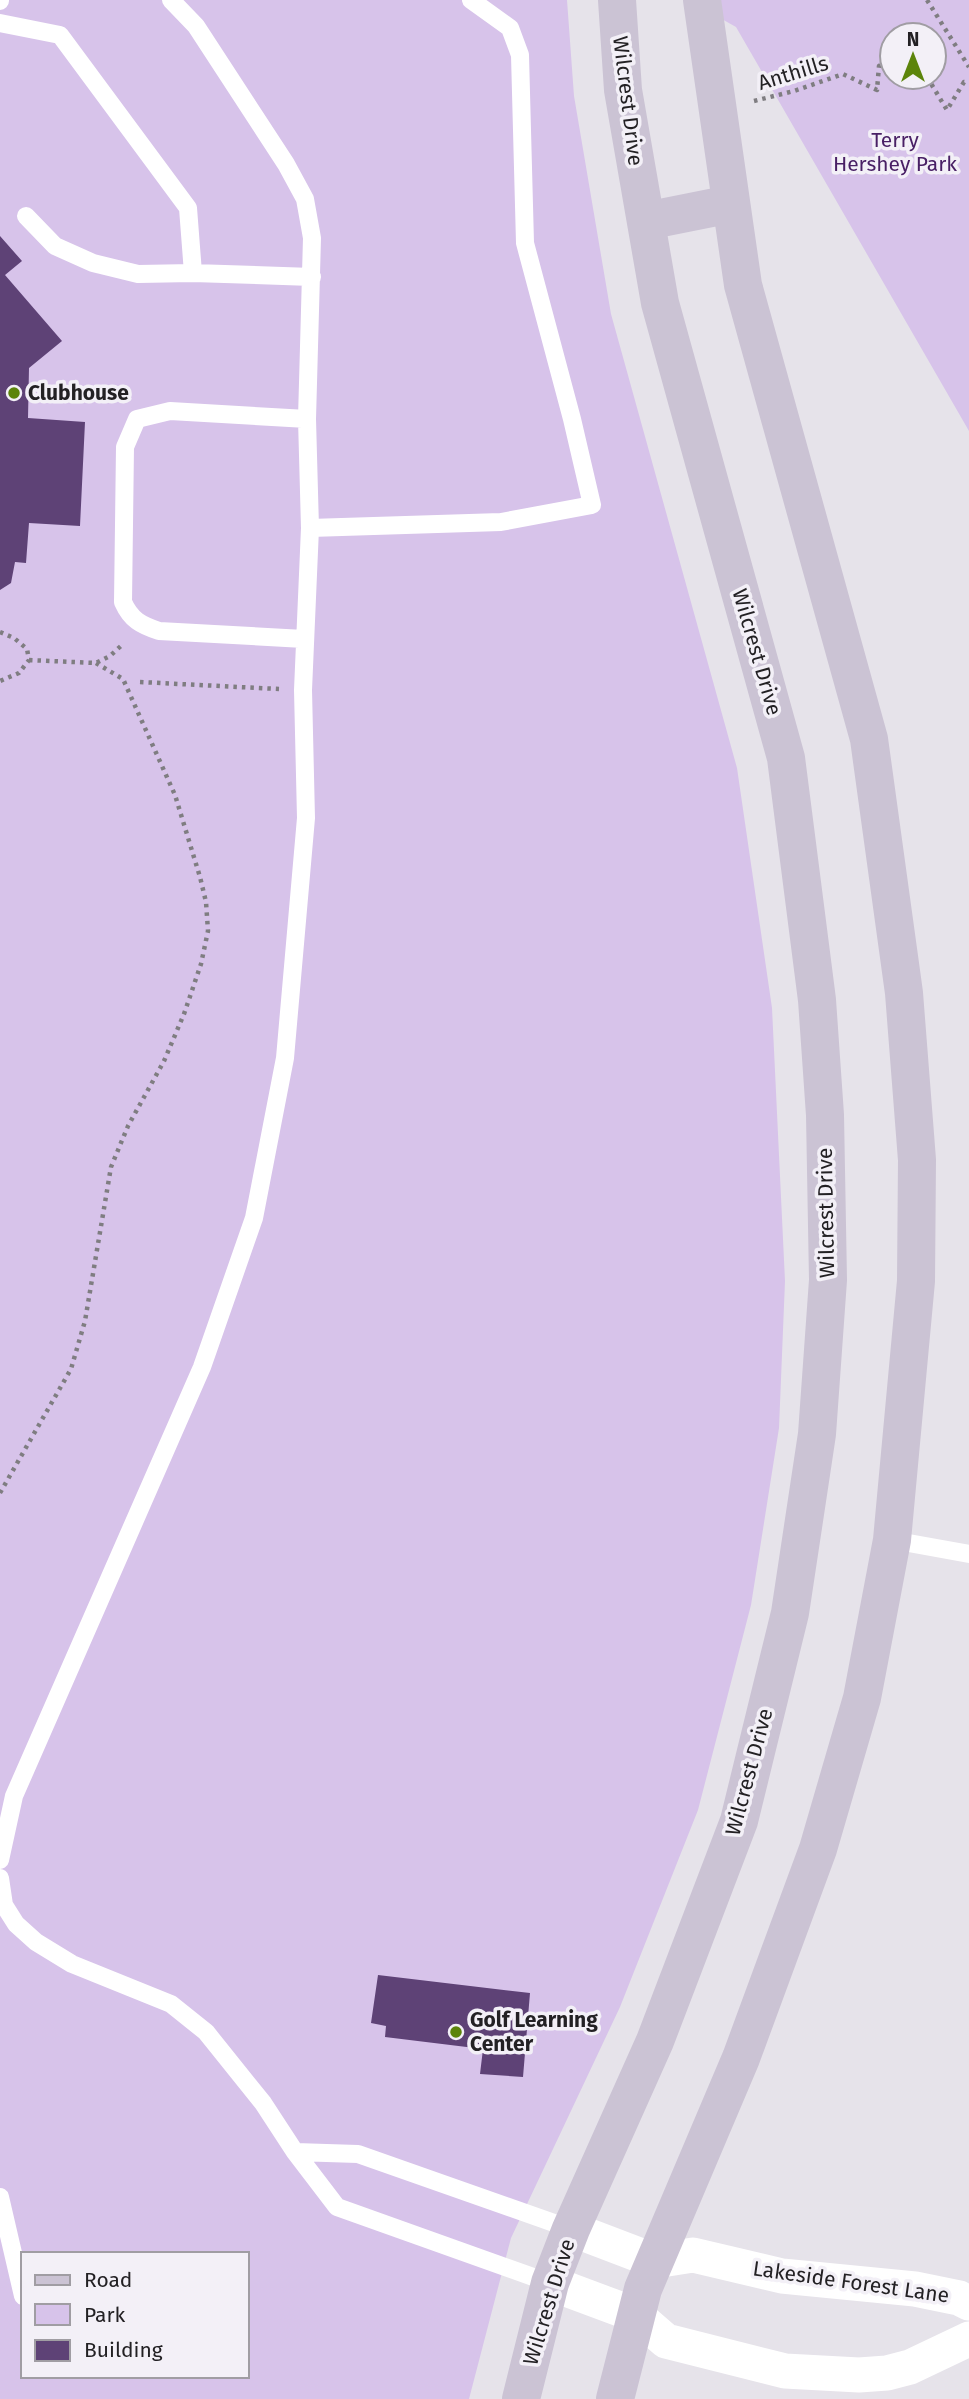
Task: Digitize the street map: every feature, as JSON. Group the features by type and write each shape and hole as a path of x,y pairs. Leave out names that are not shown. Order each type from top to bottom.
{"main road":[{"name":"Wilcrest Drive","path":"521,2399 550,2283 571,2229 656,2040 739,1821 790,1613 817,1434 828,1280 824,1115 817,1000 786,758 660,303 623,90 617,0"},
{"path":"615,2399 636,2315 655,2261 741,2058 818,1849 862,1698 892,1540 916,1281 917,1160 904,993 869,739 743,285 702,0"},
{"path":"646,221 731,204"}],"street":[{"name":"Lakeside Forest Lane","path":"571,2229 655,2261 693,2255 782,2276 915,2289 959,2298 969,2303"},
{"path":"550,2283 636,2315 666,2341 785,2371 859,2375 887,2373 910,2367 969,2339"}],"lane":[{"path":"0,1860 14,1796 202,1367 254,1218 285,1058 306,818 303,690 310,528 307,419 312,238 305,199 286,163 234,88 196,26 171,0"},
{"path":"310,528 501,522 592,505 525,243 520,55 510,28 471,0"},
{"path":"0,23 60,35 188,208 193,273"},
{"path":"26,216 55,246 93,263 138,274 312,277"},
{"path":"304,639 159,631 142,625 129,615 123,603 125,447 137,419 170,411 307,419"},
{"path":"892,1540 969,1554"},
{"path":"0,1878 2,1905 16,1924 36,1942 72,1964 171,2004 206,2032 263,2103 295,2152 337,2207 550,2283"},
{"path":"295,2152 358,2154 571,2229"},
{"path":"0,2197 21,2287"}],"path":[{"path":"926,0 969,67"},
{"name":"Anthills","path":"718,110 794,91 843,74 877,90 878,78"},
{"path":"935,91 947,110 964,82 969,83"},
{"path":"96,663 110,656 142,625"},
{"path":"0,632 14,638 27,649 29,660 19,673 0,681"},
{"path":"0,1493 71,1369 85,1321 111,1167 128,1126 164,1061 184,1014 201,964 208,931 201,877 175,795 123,679 96,663 29,660"},
{"path":"140,682 303,690"}],"green space":[{"path":"0,0 567,0 574,96 611,314 737,768 772,1008 785,1281 779,1428 751,1605 698,1810 620,2007 511,2238 469,2399 0,2399"},
{"name":"Terry Hershey Park","path":"688,0 969,0 969,431 736,27"}],"building":[{"name":"Clubhouse","path":"0,236 22,261 5,275 62,341 29,368 28,418 85,422 80,526 29,523 26,563 15,562 11,583 0,590"},
{"name":"Golf Learning Center","path":"378,1975 530,1993 523,2077 480,2074 483,2049 385,2037 386,2026 371,2023"}],"place":[{"name":"Clubhouse","path":"14,393"},
{"name":"Golf Learning Center","path":"456,2032"}]}
